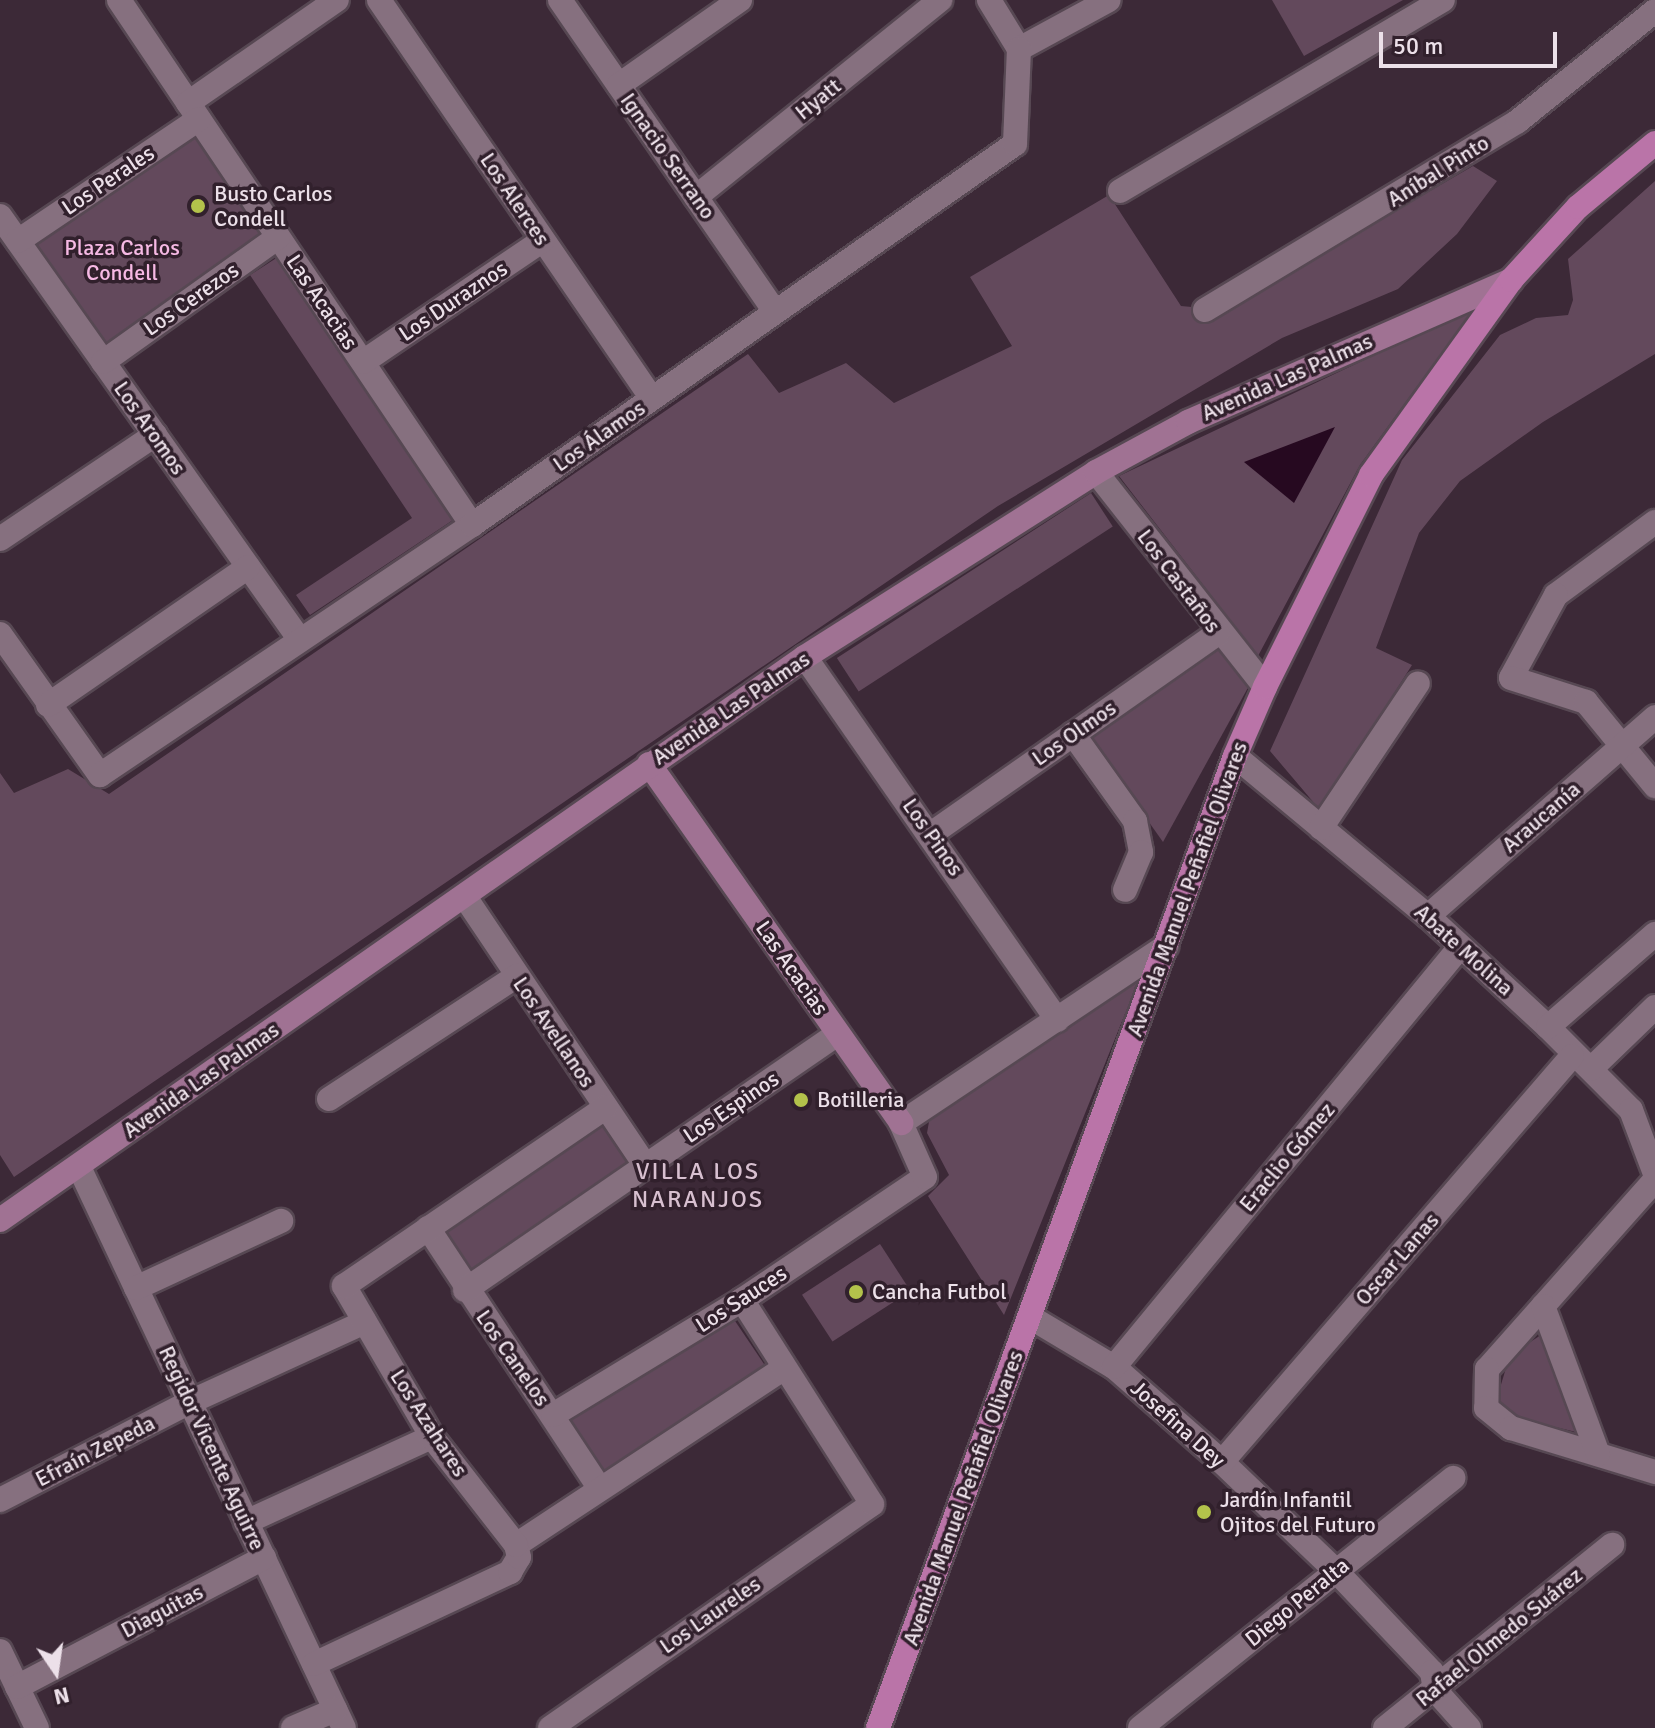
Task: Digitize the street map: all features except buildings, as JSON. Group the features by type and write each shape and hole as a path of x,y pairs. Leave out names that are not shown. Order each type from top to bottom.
{"main road":[{"name":"Avenida Manuel Peñafiel Olivares","path":"878,1728 1235,756 1265,687 1371,475 1511,280 1578,207 1655,143"}],"street":[{"name":"Las Acacias","path":"119,0 472,525"},
{"name":"Los Perales","path":"18,241 337,0"},
{"name":"Los Alerces","path":"379,0 652,399"},
{"name":"Ignacio Serrano","path":"560,0 775,312"},
{"path":"619,85 740,0"},
{"name":"Hyatt","path":"696,197 940,0"},
{"path":"989,0 1019,49 1109,0"},
{"path":"1120,191 1443,0"},
{"name":"Aníbal Pinto","path":"1205,310 1518,121 1655,11"},
{"name":"Los Álamos","path":"48,705 100,775 472,525 1015,144 1019,49"},
{"name":"Los Aromos","path":"0,216 300,640"},
{"name":"Los Cerezos","path":"103,362 278,237"},
{"name":"Los Duraznos","path":"363,362 543,240"},
{"name":"Avenida Las Palmas","path":"3,1212 79,1167 805,657 1096,472 1188,422 1511,280"},
{"path":"0,539 155,435"},
{"name":"Los Castaños","path":"1096,472 1218,633 1265,687"},
{"path":"1655,522 1556,595 1511,678 1586,702 1655,786"},
{"path":"0,634 48,705 248,567"},
{"name":"Los Olmos","path":"931,834 1218,633"},
{"name":"Los Pinos","path":"805,657 931,834 1057,1020"},
{"path":"1321,828 1418,683"},
{"name":"Araucanía","path":"1428,916 1655,717"},
{"path":"1073,734 1135,821 1141,852 1125,890"},
{"name":"Abate Molina","path":"1235,756 1428,916 1548,1027 1631,1110 1655,1177"},
{"name":"Las Acacias","path":"649,764 901,1123 925,1177"},
{"name":"Los Avellanos","path":"465,897 645,1165"},
{"path":"1548,1027 1655,934"},
{"path":"901,1123 1166,946"},
{"name":"Eraclio Gómez","path":"1114,1367 1460,947"},
{"path":"329,1099 517,976"},
{"name":"Oscar Lanas","path":"1222,1462 1582,1062 1655,1007"},
{"name":"Los Espinos","path":"465,1290 838,1034"},
{"path":"428,1228 605,1108"},
{"name":"Regidor Vicente Aguirre","path":"79,1167 340,1719"},
{"name":"Los Sauces","path":"553,1415 742,1300 925,1177"},
{"path":"1655,1177 1487,1369 1486,1408 1511,1428 1655,1472"},
{"path":"136,1288 281,1221"},
{"name":"Los Azahares","path":"428,1228 344,1286 432,1437 518,1551"},
{"name":"Los Canelos","path":"428,1228 465,1290 553,1415 599,1487"},
{"path":"314,1664 510,1572 518,1551 599,1487 784,1368 742,1300"},
{"path":"1543,1306 1598,1454"},
{"name":"Josefina Dey","path":"1030,1317 1114,1367 1222,1462 1336,1571 1432,1672 1435,1690 1469,1728"},
{"name":"Efraín Zepeda","path":"0,1500 190,1402 365,1322"},
{"name":"Los Laureles","path":"550,1728 872,1504 784,1368"},
{"path":"246,1522 432,1437"},
{"name":"Diego Peralta","path":"1140,1728 1453,1478"},
{"name":"Rafael Olmedo Suárez","path":"1385,1728 1612,1545"},
{"name":"Diaguitas","path":"17,1687 264,1558"},
{"path":"0,1651 37,1728"},
{"path":"293,1728 340,1719"}],"green space":[{"path":"1272,0 1403,0 1304,56"},
{"name":"Plaza Carlos Condell","path":"200,127 272,233 98,350 27,244"},
{"path":"1473,166 1497,181 1457,234 1398,289 1282,338 998,506 14,1177 0,1155 0,773 14,793 68,769 109,794 748,354 779,393 846,363 894,403 1012,346 970,277 1109,195 1181,306 1225,310"},
{"path":"1655,181 1655,354 1543,422 1460,481 1419,533 1376,648 1412,665 1320,810 1270,751 1402,460 1500,335 1536,318 1568,315 1573,300 1568,259"},
{"path":"278,257 453,520 310,615 296,595 412,518 250,275"},
{"path":"1474,308 1360,465 1258,656 1119,476"},
{"path":"1091,493 1113,527 859,692 837,658"},
{"path":"1218,646 1250,684 1163,842 1088,736"},
{"path":"1141,974 1004,1315 928,1196 949,1175 927,1133 930,1116"},
{"path":"597,1119 631,1167 472,1279 438,1230"},
{"name":"Cancha Futbol","path":"880,1244 910,1291 833,1342 802,1295"},
{"path":"729,1312 768,1369 601,1482 562,1424"},
{"path":"1541,1335 1576,1432 1518,1418 1496,1401 1510,1355"}],"shaded area":[{"path":"1335,427 1294,503 1244,462"}],"place":[{"name":"Busto Carlos Condell","path":"198,206"},
{"name":"Botilleria","path":"801,1100"},
{"name":"Cancha Futbol","path":"856,1292"},
{"name":"Jardín Infantil Ojitos del Futuro","path":"1204,1512"}],"district":[{"name":"VILLA LOS NARANJOS","path":"698,1186"}]}
